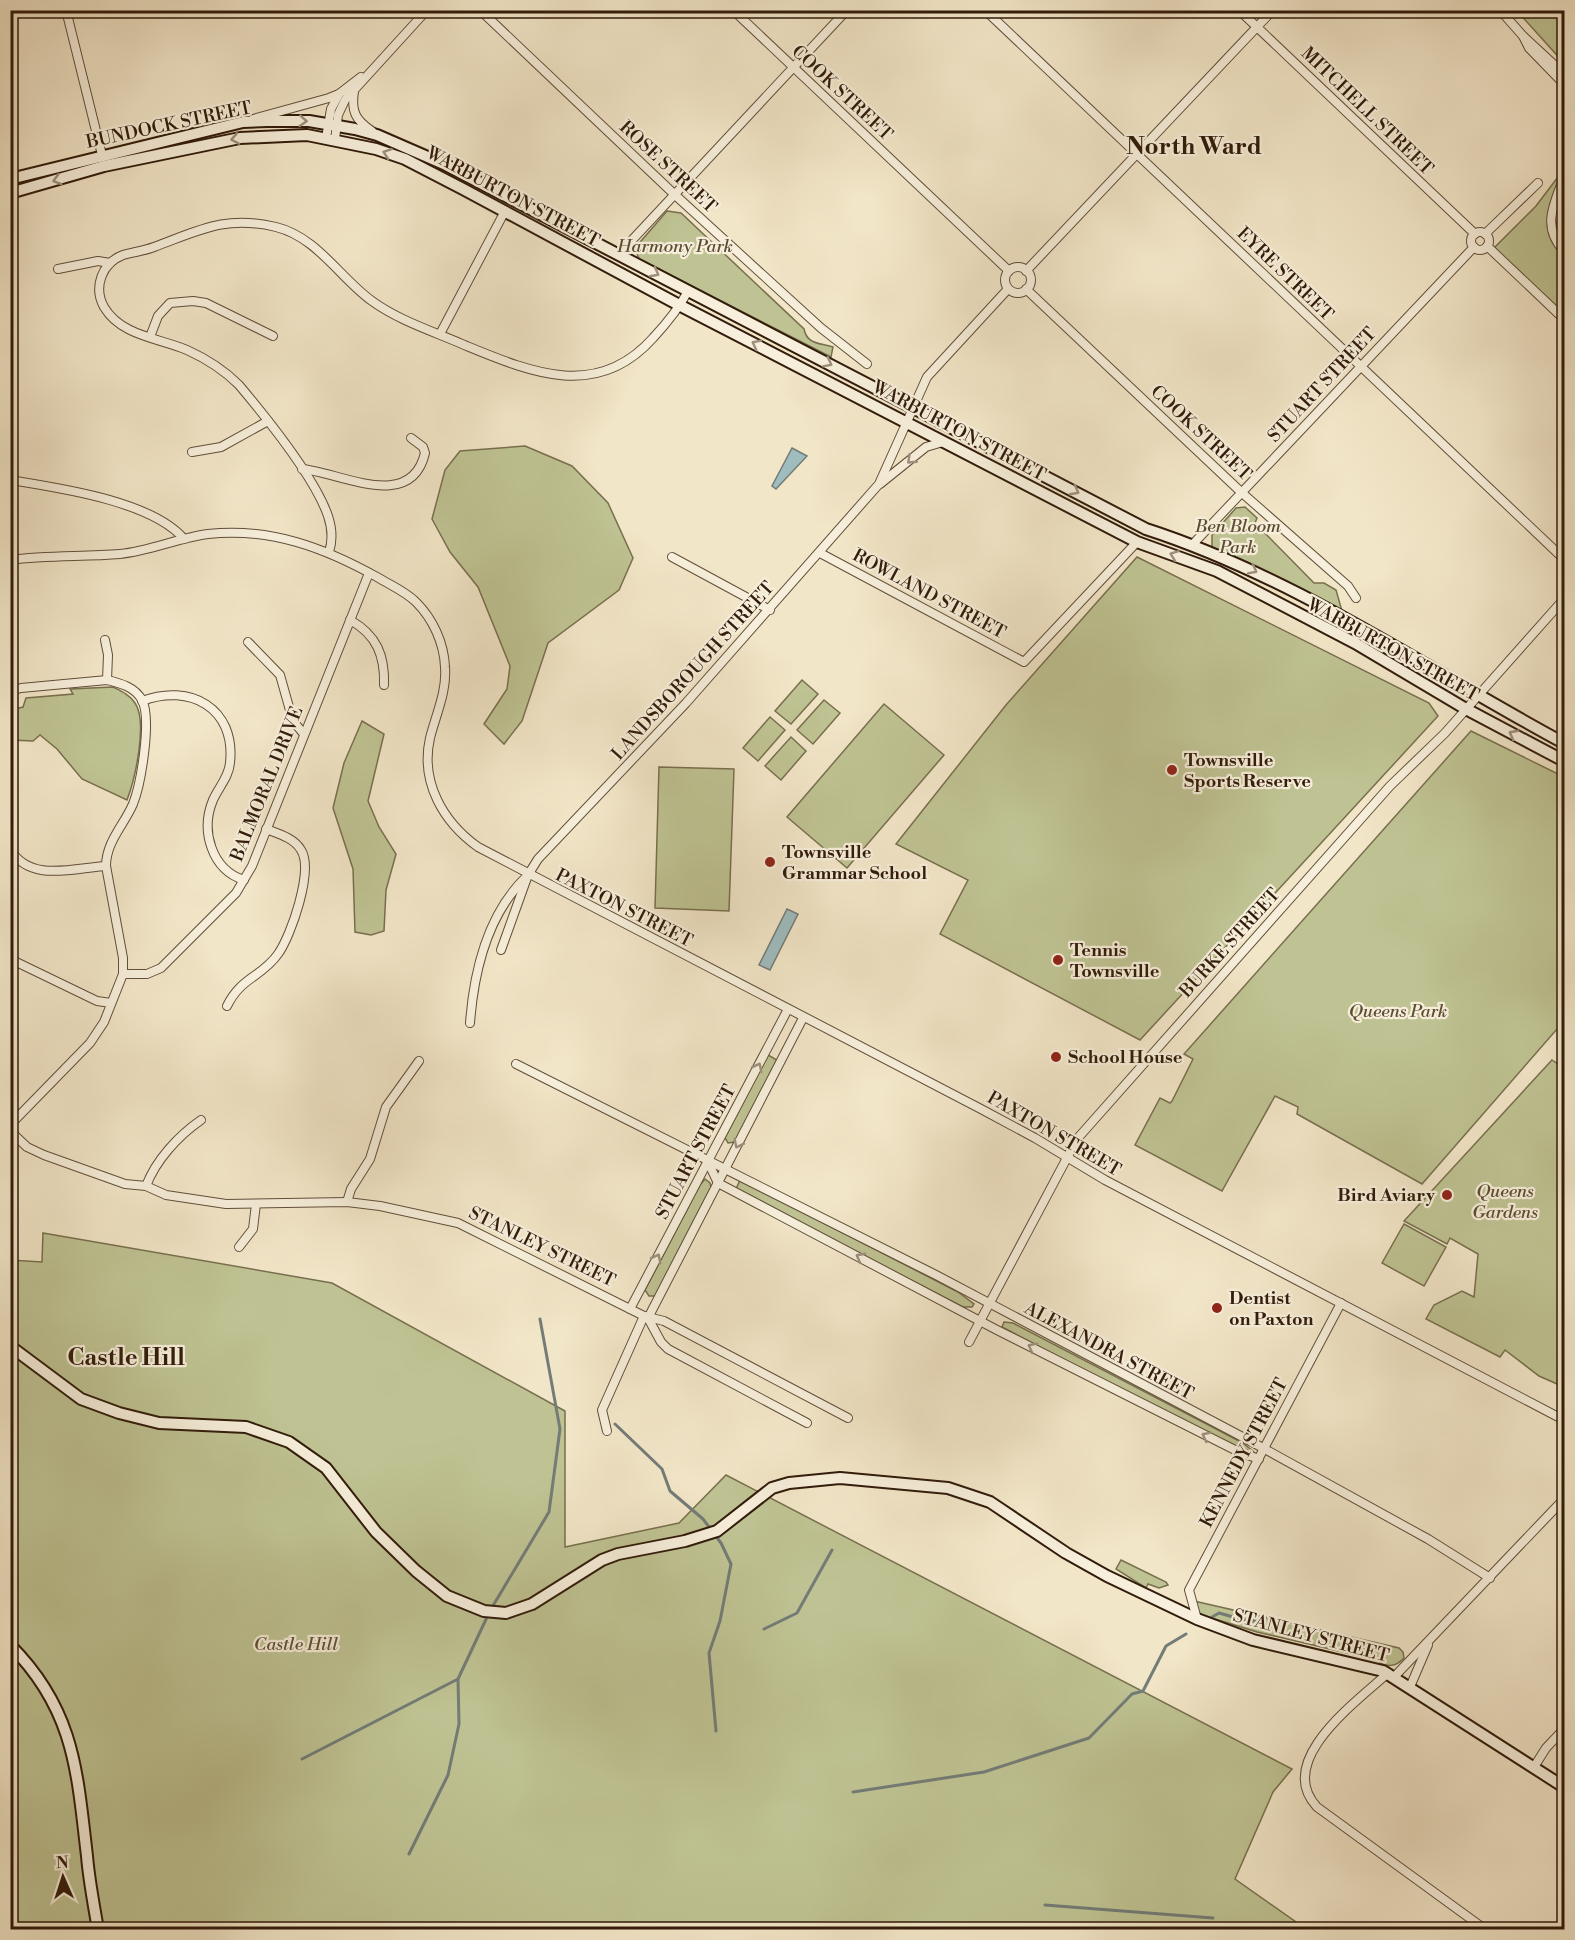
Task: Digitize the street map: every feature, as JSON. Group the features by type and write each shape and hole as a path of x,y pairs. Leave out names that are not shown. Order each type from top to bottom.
{"main road":[{"name":"BUNDOCK STREET","path":"10,179 243,122 286,120 332,124"},
{"name":"WARBURTON STREET","path":"332,124 377,135 424,154 912,405 1146,529 1193,544 1245,566 1366,628 1477,696 1564,743"},
{"name":"BUNDOCK STREET","path":"10,193 104,166 240,138 282,135 331,139"},
{"name":"WARBURTON STREET","path":"331,139 363,145 405,159 681,306 1137,542 1217,571 1354,643 1466,709 1564,761"},
{"name":"STANLEY STREET","path":"10,1346 81,1399 119,1413 159,1423 246,1427 264,1431 289,1442 326,1468 376,1532 416,1570 447,1596 484,1611 506,1613 532,1604 602,1560 618,1554 686,1541 717,1531 772,1488 789,1483 840,1478 948,1488 979,1497 1097,1570 1197,1619 1253,1640 1360,1664 1391,1675 1564,1787"},
{"path":"10,1645 49,1693 72,1748 81,1793 87,1860 98,1929"}],"street":[{"path":"66,10 102,155"},
{"path":"332,124 341,106 370,70 427,10"},
{"name":"ROSE STREET","path":"480,10 674,194 821,328 867,364"},
{"name":"COOK STREET","path":"733,10 1009,271"},
{"path":"619,254 847,10"},
{"name":"EYRE STREET","path":"985,10 1564,559"},
{"name":"MITCHELL STREET","path":"1239,10 1475,234"},
{"path":"1026,271 1273,10"},
{"path":"1500,10 1523,36 1564,74"},
{"path":"1523,36 1529,48 1564,84"},
{"path":"243,122 339,94 370,70"},
{"path":"354,90 352,107 356,118 377,135"},
{"path":"331,139 339,94"},
{"path":"1564,177 1551,211 1550,222 1552,233 1564,251"},
{"path":"1485,234 1489,241 1487,246 1481,249 1474,247 1472,239 1475,234 1485,234 1538,183"},
{"path":"1564,200 1560,218 1564,239"},
{"path":"440,334 505,211"},
{"path":"329,552 332,536 328,514 302,469 239,385 221,369 187,350 127,329 105,307 99,292 100,277 110,263 123,255 153,248 214,224 276,227 302,238 357,290 382,308 529,370 555,376 589,375 613,368 633,356 647,345 681,306 688,291"},
{"path":"1487,246 1564,319"},
{"name":"STUART STREET","path":"1193,544 1474,247"},
{"path":"58,268 98,261 110,263"},
{"path":"1020,268 1026,271 1030,282 1026,289 1019,293 1008,289 1005,282 1009,271 1020,268"},
{"name":"LANDSBOROUGH STREET","path":"879,484 912,405 927,377 1008,289"},
{"name":"COOK STREET","path":"1026,289 1241,492 1348,586 1356,598"},
{"path":"150,337 158,316 170,303 193,301 206,303 273,336"},
{"path":"192,452 221,447 268,421"},
{"path":"302,469 318,470 352,482 390,486 401,483 415,474 425,453 423,447 411,438"},
{"name":"LANDSBOROUGH STREET","path":"501,950 528,875 539,858 686,703 879,484 926,447 945,442"},
{"path":"10,480 118,503 176,529 184,539"},
{"name":"PAXTON STREET","path":"10,560 46,555 135,552 209,534 271,536 302,542 329,552 369,573 415,602 426,614 440,640 446,680 430,740 428,758 432,789 438,803 464,838 528,875 1008,1123 1105,1180 1564,1420"},
{"name":"ROWLAND STREET","path":"820,553 1024,662 1137,542"},
{"path":"672,557 770,610"},
{"name":"BALMORAL DRIVE","path":"123,974 147,974 162,968 236,892 244,880 369,573"},
{"name":"BURKE STREET","path":"969,1342 1077,1138 1390,786 1445,733 1564,599"},
{"path":"351,620 365,628 376,641 383,657 384,685"},
{"path":"105,640 108,655 107,680"},
{"path":"248,642 280,675 293,721 303,733"},
{"path":"10,691 107,680 120,683 135,692 142,701 146,718 140,779 133,803 106,853 106,866 123,958 123,974 104,1022 90,1042 10,1125"},
{"path":"142,701 161,694 185,695 208,706 225,725 231,748 230,766 213,800 207,819 207,833 212,848 225,870 244,880"},
{"path":"227,1006 237,988 277,956 288,937 306,871 301,850 293,842 266,830"},
{"path":"10,849 18,859 33,870 106,866"},
{"name":"LANDSBOROUGH STREET","path":"470,1023 477,962 508,894 528,875"},
{"path":"10,959 97,1001 111,1003"},
{"name":"STUART STREET","path":"630,1309 788,1009"},
{"name":"STUART STREET","path":"608,1431 602,1410 646,1317 803,1018"},
{"path":"347,1202 351,1189 370,1159 386,1107 419,1061"},
{"name":"ALEXANDRA STREET","path":"516,1064 708,1162 726,1168 991,1304 1428,1539 1490,1578"},
{"path":"146,1186 151,1173 183,1132 201,1120"},
{"name":"STANLEY STREET","path":"10,1131 27,1147 44,1155 125,1184 146,1186 166,1196 226,1204 347,1202 381,1206 458,1223 646,1317 664,1321 848,1418"},
{"path":"708,1162 718,1183"},
{"name":"ALEXANDRA STREET","path":"718,1183 1239,1452 1260,1459"},
{"path":"239,1248 253,1229 256,1204"},
{"name":"KENNEDY STREET","path":"1197,1619 1189,1590 1341,1303"},
{"path":"646,1317 668,1350 807,1423"},
{"path":"1486,1929 1317,1807 1305,1789 1304,1768 1312,1751 1326,1733 1432,1639 1564,1499"},
{"path":"1410,1687 1416,1668 1432,1639"},
{"path":"1534,1767 1546,1748 1564,1729"}],"green space":[{"path":"1517,11 1564,11 1564,63"},
{"path":"1564,169 1564,313 1494,248 1536,206"},
{"name":"Harmony Park","path":"667,211 681,213 804,329 811,341 833,347 831,357 639,259 635,248"},
{"path":"525,446 572,466 608,503 633,558 619,590 548,643 522,721 504,744 484,724 507,689 510,666 478,587 450,552 432,519 445,470 460,451"},
{"name":"Ben Bloom Park","path":"1245,507 1257,518 1255,523 1314,583 1324,583 1336,590 1342,611 1212,547 1212,535 1236,508"},
{"name":"Townsville Sports Reserve","path":"1137,557 1429,703 1438,716 1140,1040 940,934 968,880 896,844 1006,705"},
{"path":"802,680 818,694 791,724 775,711"},
{"path":"113,687 133,700 139,712 139,751 127,800 82,779 57,749 40,735 33,741 11,740 11,710 23,707 26,698 73,694 70,689"},
{"path":"824,700 840,713 813,744 797,730"},
{"path":"884,704 944,755 847,868 787,817"},
{"path":"770,717 785,730 758,761 743,748"},
{"path":"362,721 384,734 368,801 379,827 396,854 386,890 384,931 371,935 355,932 353,869 333,808 344,763"},
{"name":"Queens Park","path":"1471,731 1564,777 1564,1021 1422,1184 1297,1114 1298,1107 1275,1096 1222,1191 1135,1145 1160,1098 1170,1103 1172,1101 1193,1059 1184,1054"},
{"path":"791,737 806,751 781,780 765,766"},
{"path":"659,767 734,769 729,911 655,908"},
{"path":"768,1055 777,1060 735,1142 728,1143 725,1138"},
{"name":"Queens Gardens","path":"1552,1060 1564,1068 1564,1387 1539,1376 1505,1350 1500,1357 1426,1319 1434,1305 1462,1291 1474,1297 1478,1254 1450,1238 1447,1244 1404,1221"},
{"path":"705,1179 711,1187 655,1296 649,1296 645,1290"},
{"path":"740,1180 958,1292 974,1304 972,1307 963,1307 736,1189"},
{"path":"1404,1224 1446,1247 1424,1286 1382,1263"},
{"name":"Castle Hill","path":"43,1233 332,1283 565,1411 565,1547 679,1523 726,1475 1292,1769 1273,1792 1235,1879 1306,1929 11,1929 10,1260 42,1262"},
{"path":"1004,1322 1013,1323 1243,1443 1254,1452 1231,1447 1002,1327"},
{"path":"1121,1560 1168,1585 1159,1588 1148,1584 1146,1588 1116,1569"},
{"path":"1194,1601 1399,1648 1404,1658 1398,1663 1387,1665 1377,1660 1257,1632 1199,1614"}],"water":[{"path":"792,448 807,456 776,489 772,486"},
{"path":"787,909 798,914 770,970 759,965"}],"waterway":[{"path":"491,1609 549,1512 560,1429 540,1319"},
{"path":"615,1424 662,1469 670,1491 703,1519 721,1543 731,1564 720,1621 709,1653 716,1731"},
{"path":"764,1629 797,1613 832,1550"},
{"path":"1212,1617 1219,1613 1251,1622 1258,1618"},
{"path":"409,1854 448,1775 459,1724 458,1679 488,1615"},
{"path":"853,1792 984,1772 1089,1738 1132,1694 1143,1691 1166,1646 1186,1634"},
{"path":"302,1759 458,1679"},
{"path":"1045,1905 1213,1918"}],"place":[{"name":"Townsville Sports Reserve","path":"1172,770"},
{"name":"Townsville Grammar School","path":"770,862"},
{"name":"Tennis Townsville","path":"1058,960"},
{"name":"School House","path":"1056,1057"},
{"name":"Bird Aviary","path":"1447,1195"},
{"name":"Dentist on Paxton","path":"1217,1308"}],"district":[{"name":"North Ward","path":"1194,147"},
{"name":"Castle Hill","path":"126,1358"}]}
